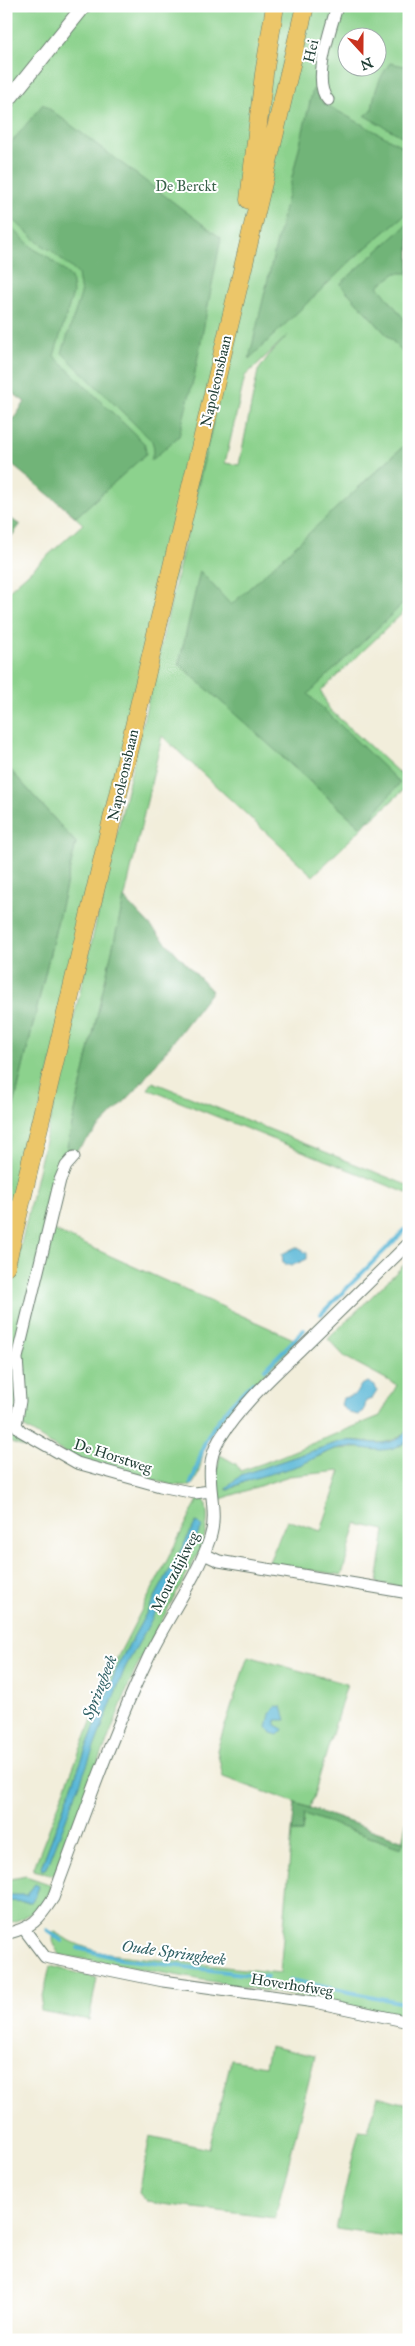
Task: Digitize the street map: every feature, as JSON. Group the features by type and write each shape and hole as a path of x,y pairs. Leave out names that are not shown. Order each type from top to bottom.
{"main road":[{"name":"Napoleonsbaan","path":"239,285 275,6"},
{"name":"Napoleonsbaan","path":"6,1266 305,6"}],"street":[{"path":"6,104 84,6"},
{"name":"Hei","path":"328,100 323,96 320,77 337,6"},
{"name":"De Horstweg","path":"74,1157 66,1166 60,1180 17,1358 20,1401 16,1425 21,1431 77,1463 160,1486 195,1492 210,1491"},
{"name":"Moutzdijkweg","path":"24,1929 37,1922 53,1898 124,1710 149,1656 204,1554 211,1536 213,1524 210,1491 211,1461 217,1443 247,1402 409,1243"},
{"path":"204,1554 219,1561 409,1593"},
{"path":"6,1934 24,1929"},
{"name":"Hoverhofweg","path":"24,1929 45,1957 163,1981 315,2002 409,2022"}],"green space":[{"name":"De Berckt","path":"6,6 409,6 409,353 341,285 409,359 409,441 363,483 409,444 409,607 321,691 329,709 409,782 409,785 371,820 359,824 280,755 362,828 313,876 162,736 63,1164 15,1357 17,1401 14,1418 6,1427 6,1308 213,422 6,1244 6,1139 76,843 6,765 6,593 83,524 6,454 6,447 25,402 6,388","holes":["288,335 269,355 258,371 239,465 225,463 245,376"]},
{"path":"390,63 409,67 409,140 365,116 372,110 374,97 381,78 388,78 388,66"},
{"path":"313,89 323,103 409,150 409,211 353,259 249,359"},
{"path":"43,104 221,238 194,377 179,436 151,461 154,448 152,441 62,353 81,294 78,274 52,251 39,243 6,213 6,149"},
{"path":"6,222 34,249 48,257 71,277 73,293 54,356 145,444 146,454 76,517 6,460 6,430 25,402 6,388"},
{"path":"409,223 409,273 396,273 378,286 409,325 409,359 340,284"},
{"path":"409,441 409,598 308,694 400,783 362,828 179,664 200,571 231,605"},
{"path":"6,515 20,525 6,544"},
{"path":"6,765 76,843 6,1139"},
{"path":"124,898 212,991 135,1091 63,1164"},
{"path":"153,1082 409,1186 409,1194 148,1089"},
{"path":"51,1229 298,1341 241,1398 210,1436 204,1448 198,1475 191,1486 172,1485 78,1461 20,1425 20,1358"},
{"path":"409,1260 407,1431 397,1438 380,1443 349,1440 339,1442 241,1475 228,1490 251,1479 299,1465 335,1449 400,1446 409,1440 409,1588 377,1583 385,1530 356,1524 342,1575 268,1564 287,1520 321,1531 341,1471 289,1476 218,1500 215,1479 220,1455 236,1464 240,1471 380,1416 397,1385 345,1357 328,1339"},
{"path":"6,1429 76,1466 6,1441"},
{"path":"199,1498 205,1501 207,1527 204,1540 135,1670 54,1875 33,1870 113,1666","holes":["196,1523 199,1523 201,1527 125,1668 41,1867 118,1665"]},
{"path":"248,1656 347,1684 310,1808 223,1777 217,1750"},
{"path":"295,1803 404,1841 401,1848 304,1814 302,1832 292,1832"},
{"path":"409,1809 409,2016 60,1955 54,1946 54,1931 80,1945 108,1954 280,1973 292,1832 302,1832 304,1813 401,1848"},
{"path":"26,1876 49,1884 51,1889 44,1901 33,1912 13,1922 6,1923 6,1880"},
{"path":"50,1966 97,1978 89,2020 40,2011"},
{"path":"269,2046 315,2056 275,2218 147,2202 139,2193 150,2136 209,2149 231,2060 265,2066"},
{"path":"378,2096 409,2105 409,2239 336,2229 359,2130 368,2131"}],"water":[{"path":"296,1247 307,1253 307,1259 291,1266 283,1263 282,1254"},
{"path":"368,1382 375,1386 377,1391 372,1399 366,1401 364,1411 358,1415 349,1413 341,1405 343,1398 355,1395 361,1385"},
{"path":"409,1429 409,1440 389,1449 345,1447 335,1449 300,1465 255,1478 228,1490 226,1489 241,1475 339,1442 384,1443 401,1437"},
{"path":"196,1522 202,1527 125,1668 47,1868 42,1870 41,1867 118,1665"},
{"path":"276,1706 282,1707 286,1720 276,1720 276,1725 283,1730 278,1735 271,1733 267,1727 270,1714"},
{"path":"35,1884 39,1886 31,1902 6,1901 6,1895 27,1895"}],"waterway":[{"path":"321,1314 409,1226"},
{"path":"265,1369 304,1330"},
{"path":"191,1483 210,1433 226,1410 253,1382"},
{"name":"Oude Springbeek","path":"47,1930 62,1941"},
{"name":"Oude Springbeek","path":"78,1948 121,1959 267,1977"},
{"name":"Oude Springbeek","path":"290,1980 409,2004"}],"water label":[{"name":"Springbeek","path":"99,1687"}]}
